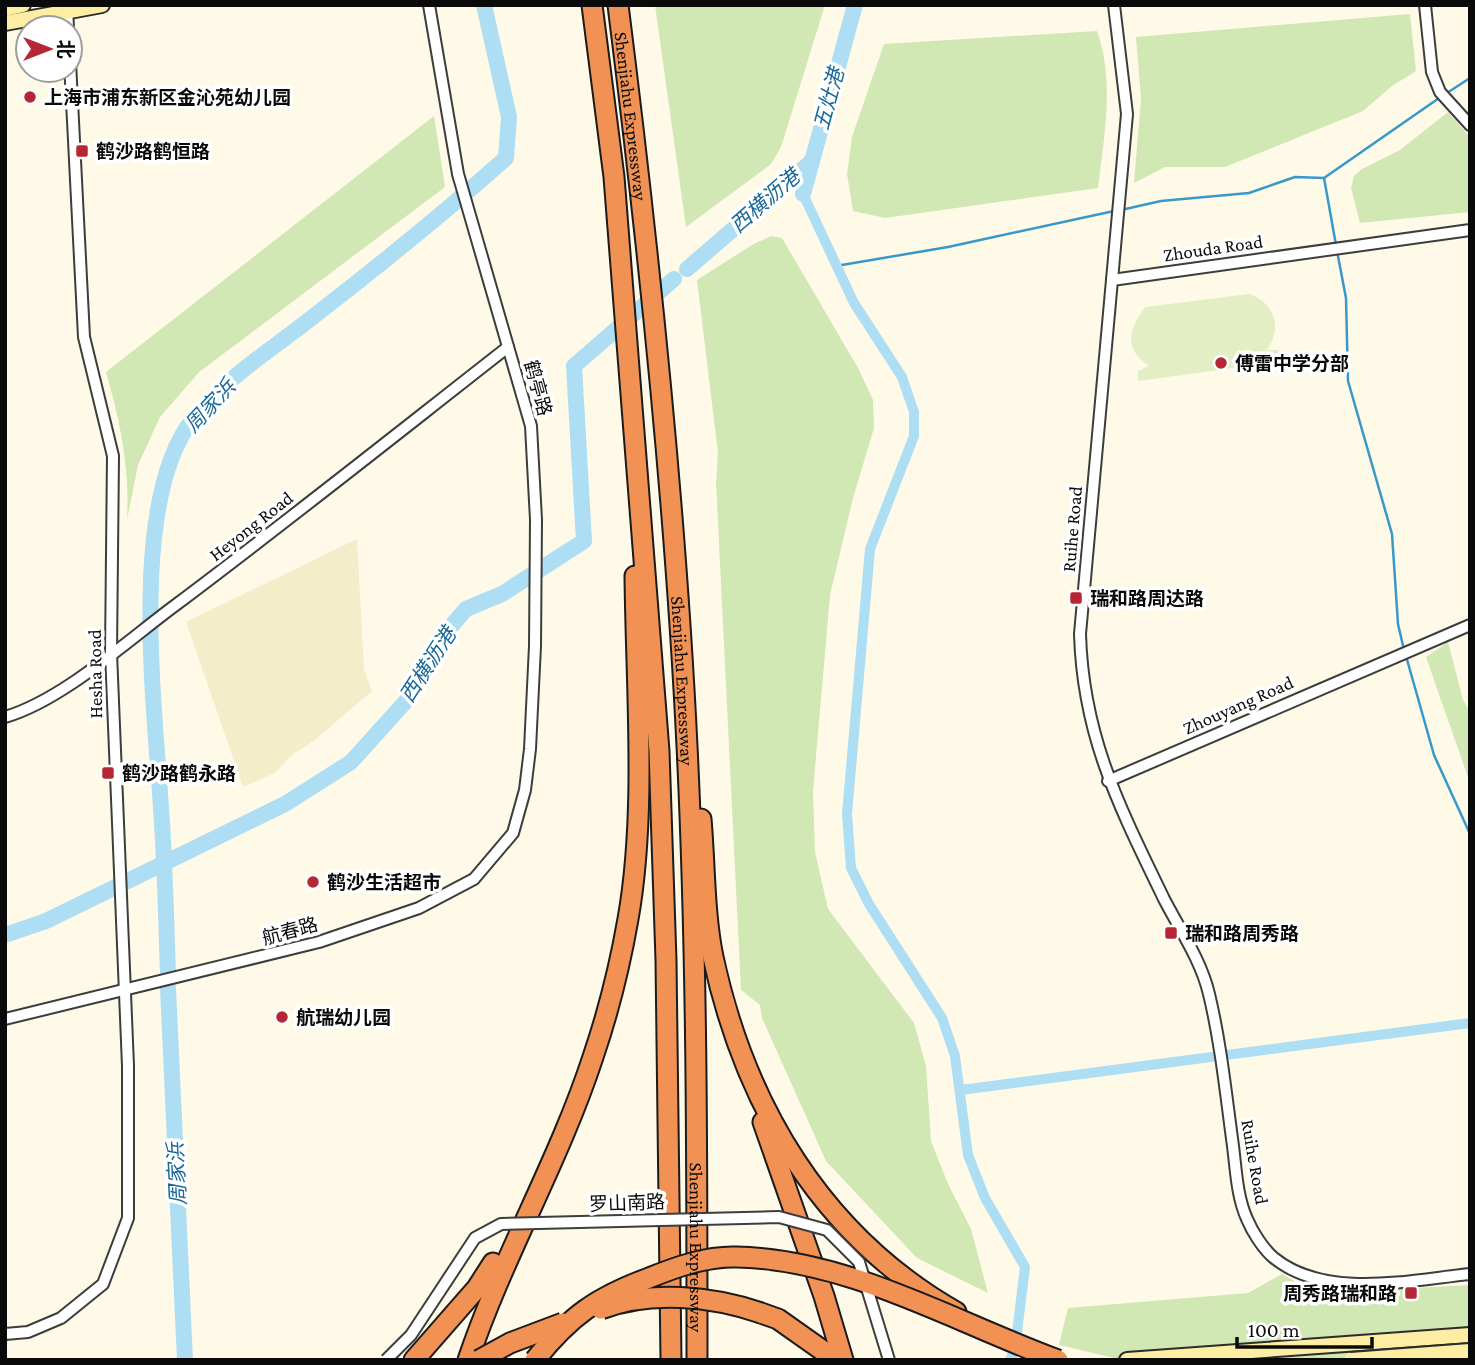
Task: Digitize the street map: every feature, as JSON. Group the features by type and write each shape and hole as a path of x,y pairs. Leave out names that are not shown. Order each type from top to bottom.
{"highway":[{"name":"Shenjiahu Expressway","path":"592,5 614,177 659,751 666,960 671,1360"},
{"name":"Shenjiahu Expressway","path":"618,5 661,378 687,746 696,1113 697,1360"},
{"path":"661,378 713,955 738,1050 824,1296 843,1360"},
{"path":"467,1360 490,1295 570,1118 593,1056 629,918 638,827 632,382"},
{"path":"738,1050 769,1119 815,1189 874,1254 943,1304 1009,1342"},
{"path":"414,1360 477,1288 541,1180"},
{"path":"535,1360 551,1339 596,1300 682,1265 734,1257 795,1262 865,1283 1058,1360"},
{"path":"479,1360 510,1343 613,1304 660,1298 726,1301 778,1319 836,1360"}],"main road":[{"path":"5,9 23,5"},
{"path":"5,23 67,9 102,5"},
{"path":"1128,1360 1470,1335"},
{"path":"1351,1360 1470,1350"}],"street":[{"name":"鹤亭路","path":"429,5 458,174 531,426 535,602 530,749 525,790"},
{"name":"Ruihe Road","path":"1114,5 1127,114 1080,634 1081,670 1089,715 1108,781 1202,971 1218,1031 1239,1190 1247,1219 1273,1258 1298,1271 1333,1282 1470,1274"},
{"path":"1425,5 1432,72 1440,92 1470,125"},
{"name":"Hesha Road","path":"5,1334 28,1332 61,1318 103,1284 128,1218 125,990 111,653 113,456 84,337 71,84"},
{"name":"Zhouda Road","path":"1112,280 1470,230"},
{"name":"Heyong Road","path":"5,717 21,712 57,693 178,603 508,347"},
{"name":"Zhouyang Road","path":"1108,781 1383,660 1470,625"},
{"name":"航春路","path":"5,1019 195,974 344,934 419,908 474,879 513,834 525,790"},
{"name":"罗山南路","path":"386,1360 411,1335 475,1238 501,1224 779,1217 827,1230 859,1262 889,1360"},
{"path":"1441,1360 1470,1350"}],"shaded area":[{"path":"357,539 364,670 372,691 316,739 292,755 275,773 243,787 186,622"}],"green space":[{"path":"655,5 825,5 781,147 771,164 686,227"},
{"path":"1410,14 1416,71 1392,86 1363,111 1225,167 1165,167 1134,183 1141,99 1136,37"},
{"path":"1097,31 1106,70 1107,89 1098,188 885,218 853,211 847,174 852,137 884,44"},
{"path":"1448,112 1470,137 1470,212 1360,223 1351,188 1354,176 1362,169 1400,150"},
{"path":"434,116 445,187 199,372 160,417 138,465 127,520 123,445 106,372"},
{"path":"771,236 782,238 858,368 873,400 874,428 853,498 830,595 813,791 815,852 828,909 914,1023 926,1066 931,1141 948,1184 971,1229 988,1293 917,1258 826,1161 762,1018 760,1005 741,990 716,482 718,453 697,280"},
{"path":"1249,294 1271,310 1275,325 1272,342 1267,350 1283,350 1284,361 1138,381 1138,371 1149,366 1135,353 1131,338 1135,323 1145,307"},
{"path":"1448,642 1463,700 1470,712 1470,783 1426,657"},
{"path":"1282,1274 1307,1288 1339,1292 1470,1285 1470,1357 1428,1360 1123,1360 1059,1345 1068,1308 1248,1293"}],"waterway":[{"name":"周家浜","path":"168,973 150,606 153,551 160,500 173,455 193,419 220,390 387,258 506,158 509,117 484,5"},
{"name":"五灶港","path":"803,194 855,5"},
{"path":"1447,93 1470,78"},
{"path":"1121,210 1161,201 1249,193 1295,177 1324,178 1442,96"},
{"name":"西横沥港","path":"687,269 812,161"},
{"path":"1324,178 1336,245"},
{"path":"803,194 854,303 902,377 914,412 914,436 870,549 847,814 851,868 869,904 942,1018 955,1056 968,1155 985,1198 1025,1267 1015,1349 1010,1360"},
{"path":"836,266 948,247 1114,211"},
{"path":"1337,251 1346,298 1348,381 1392,534 1398,624 1404,650"},
{"name":"西横沥港","path":"5,935 46,921 285,804 351,762 407,700 435,645 466,609 502,594 584,541 574,366 674,279"},
{"path":"1406,656 1434,755 1470,834"},
{"name":"周家浜","path":"168,988 185,1360"},
{"path":"961,1090 1470,1023"}],"place":[{"name":"上海市浦东新区金沁苑幼儿园","path":"30,97"},
{"name":"鹤沙路鹤恒路","path":"82,151"},
{"name":"傅雷中学分部","path":"1221,363"},
{"name":"瑞和路周达路","path":"1076,598"},
{"name":"鹤沙路鹤永路","path":"108,773"},
{"name":"鹤沙生活超市","path":"313,882"},
{"name":"瑞和路周秀路","path":"1171,933"},
{"name":"航瑞幼儿园","path":"282,1017"},
{"name":"周秀路瑞和路","path":"1411,1293"}]}
